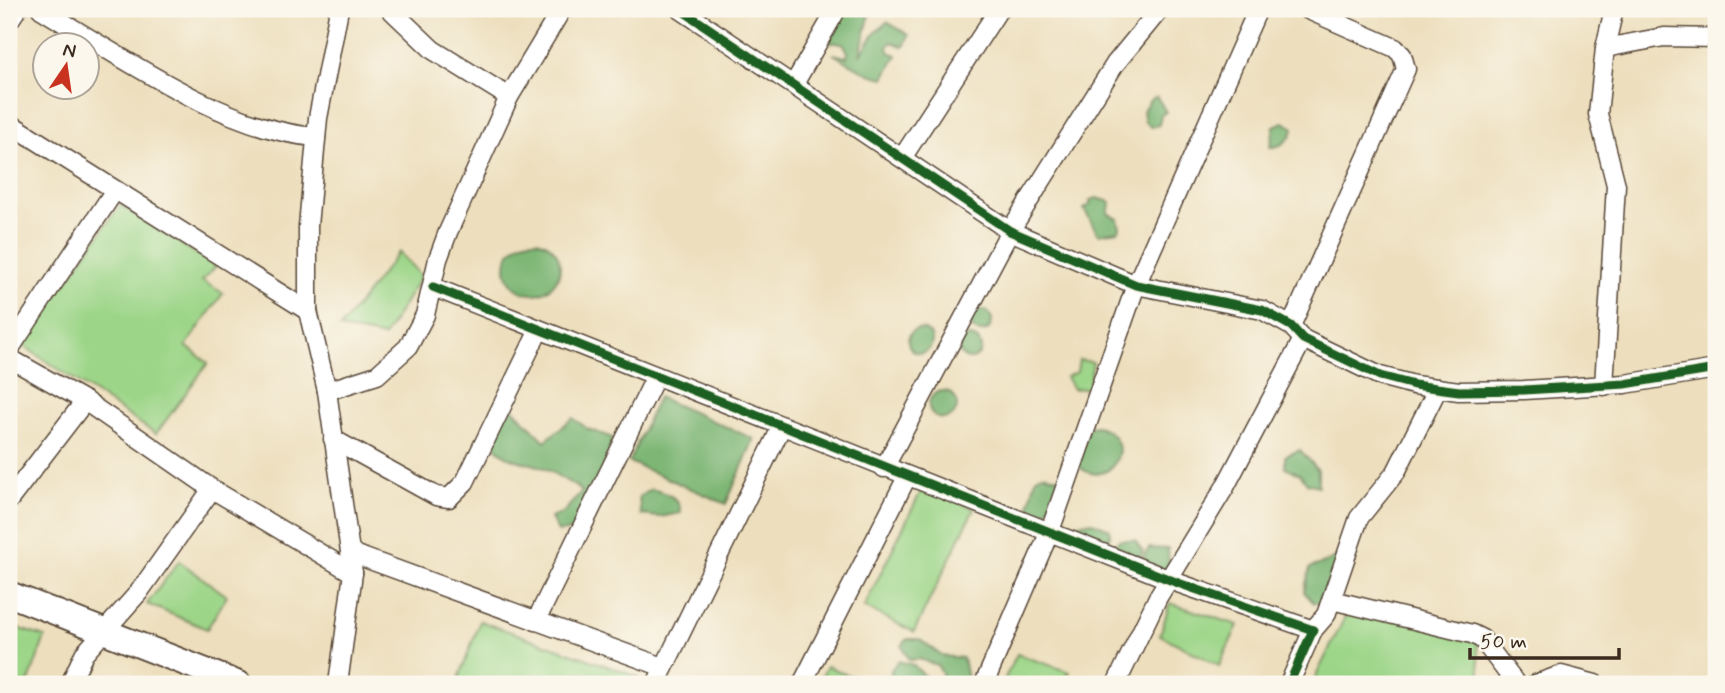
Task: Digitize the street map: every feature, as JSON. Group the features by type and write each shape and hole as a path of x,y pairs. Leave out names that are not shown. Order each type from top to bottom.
{"street":[{"path":"9,21 17,9"},
{"path":"41,9 168,83 260,128 316,137"},
{"path":"338,684 354,573 327,391 308,311 308,226 316,137 339,9"},
{"path":"390,9 433,50 509,97"},
{"path":"327,391 377,375 408,347 425,315 438,258 509,97 562,9"},
{"path":"680,9 1010,231 1136,285 1262,310 1297,332 1380,376 1437,388 1524,390 1604,386 1666,379 1716,369"},
{"path":"794,84 836,9"},
{"path":"902,158 999,9"},
{"path":"884,468 1010,231 1115,64 1160,9"},
{"path":"984,684 1050,531 1136,285 1258,9"},
{"path":"1116,684 1168,579 1225,487 1297,332 1406,69 1402,55 1395,48 1306,9"},
{"path":"1604,386 1616,185 1598,114 1605,48 1614,9"},
{"path":"1605,48 1664,37 1716,38"},
{"path":"9,123 308,311"},
{"path":"9,350 116,190"},
{"path":"433,287 781,428 1168,579 1313,630"},
{"path":"333,439 436,496 449,498 465,482 540,330"},
{"path":"9,358 85,401 212,489 354,573"},
{"path":"536,621 656,376"},
{"path":"1289,684 1313,630 1326,615 1359,518 1396,472 1437,388"},
{"path":"9,500 85,401"},
{"path":"351,552 536,621 660,676 781,428"},
{"path":"802,684 907,477"},
{"path":"70,684 84,654 139,592 212,489"},
{"path":"9,594 239,684"},
{"path":"1332,600 1472,634 1482,639 1516,684"},
{"path":"1536,684 1561,676 1595,684"}],"green space":[{"path":"843,9 859,9 869,17 860,55 875,33 887,22 909,35 904,47 892,42 888,46 889,52 897,55 884,78 869,74 833,54 847,57 848,52 843,43 830,43 830,35"},
{"path":"1157,97 1166,112 1161,115 1159,125 1151,127 1145,122 1143,111 1151,99"},
{"path":"1283,122 1293,127 1291,135 1282,144 1270,147 1274,126"},
{"path":"1097,198 1111,202 1108,213 1118,219 1118,231 1098,234 1084,209 1090,205 1090,200"},
{"path":"120,205 216,266 202,281 223,293 186,346 208,363 156,434 22,345"},
{"path":"533,240 552,248 560,267 552,286 533,294 514,286 506,267 514,248"},
{"path":"399,252 421,276 384,337 340,328"},
{"path":"981,310 991,317 992,321 985,331 981,332 971,325 970,321 977,311"},
{"path":"920,329 929,332 932,341 929,350 920,353 911,350 908,341 911,332"},
{"path":"970,337 980,344 981,348 974,358 970,359 960,352 959,348 966,338"},
{"path":"1079,360 1093,362 1088,388 1073,389 1066,377 1077,372"},
{"path":"943,391 953,395 957,405 953,415 943,419 933,415 929,405 933,395"},
{"path":"658,397 754,439 726,504 629,462"},
{"path":"510,406 545,441 573,418 588,429 613,438 585,529 558,532 551,518 564,512 582,491 540,466 508,457 496,446 492,437"},
{"path":"1097,426 1110,433 1117,442 1119,452 1109,469 1099,473 1088,472 1076,464 1089,427"},
{"path":"1300,450 1318,470 1318,486 1307,483 1300,474 1285,467 1285,456"},
{"path":"1043,474 1063,479 1047,512 1036,513 1029,506 1036,477"},
{"path":"924,485 974,509 914,632 864,607"},
{"path":"651,489 675,499 681,513 660,517 641,515 639,497"},
{"path":"1092,522 1110,529 1110,537 1097,551 1074,537 1074,529 1078,523"},
{"path":"1119,540 1135,540 1143,552 1138,559 1112,549"},
{"path":"1149,548 1168,549 1169,567 1165,572 1134,572"},
{"path":"1340,559 1324,602 1314,603 1304,592 1310,568"},
{"path":"179,561 227,596 207,629 147,604"},
{"path":"1170,603 1238,625 1219,666 1160,635"},
{"path":"1350,607 1477,639 1481,684 1312,684"},
{"path":"480,621 639,677 636,684 457,684"},
{"path":"9,625 45,637 28,684 9,684"},
{"path":"907,639 919,639 942,656 963,658 968,684 942,684 942,673 937,665 919,659 909,660 902,646"},
{"path":"1017,654 1070,672 1064,684 1002,684"},
{"path":"898,661 913,665 926,677 924,684 890,684 891,670"},
{"path":"827,666 869,684 818,684"}],"cycle path":[{"path":"680,9 1010,231 1136,285 1262,310 1291,326 1303,339 1380,376 1414,385 1459,391 1524,390 1625,384 1716,369"},
{"path":"433,287 1178,583 1313,630 1289,684"}]}
